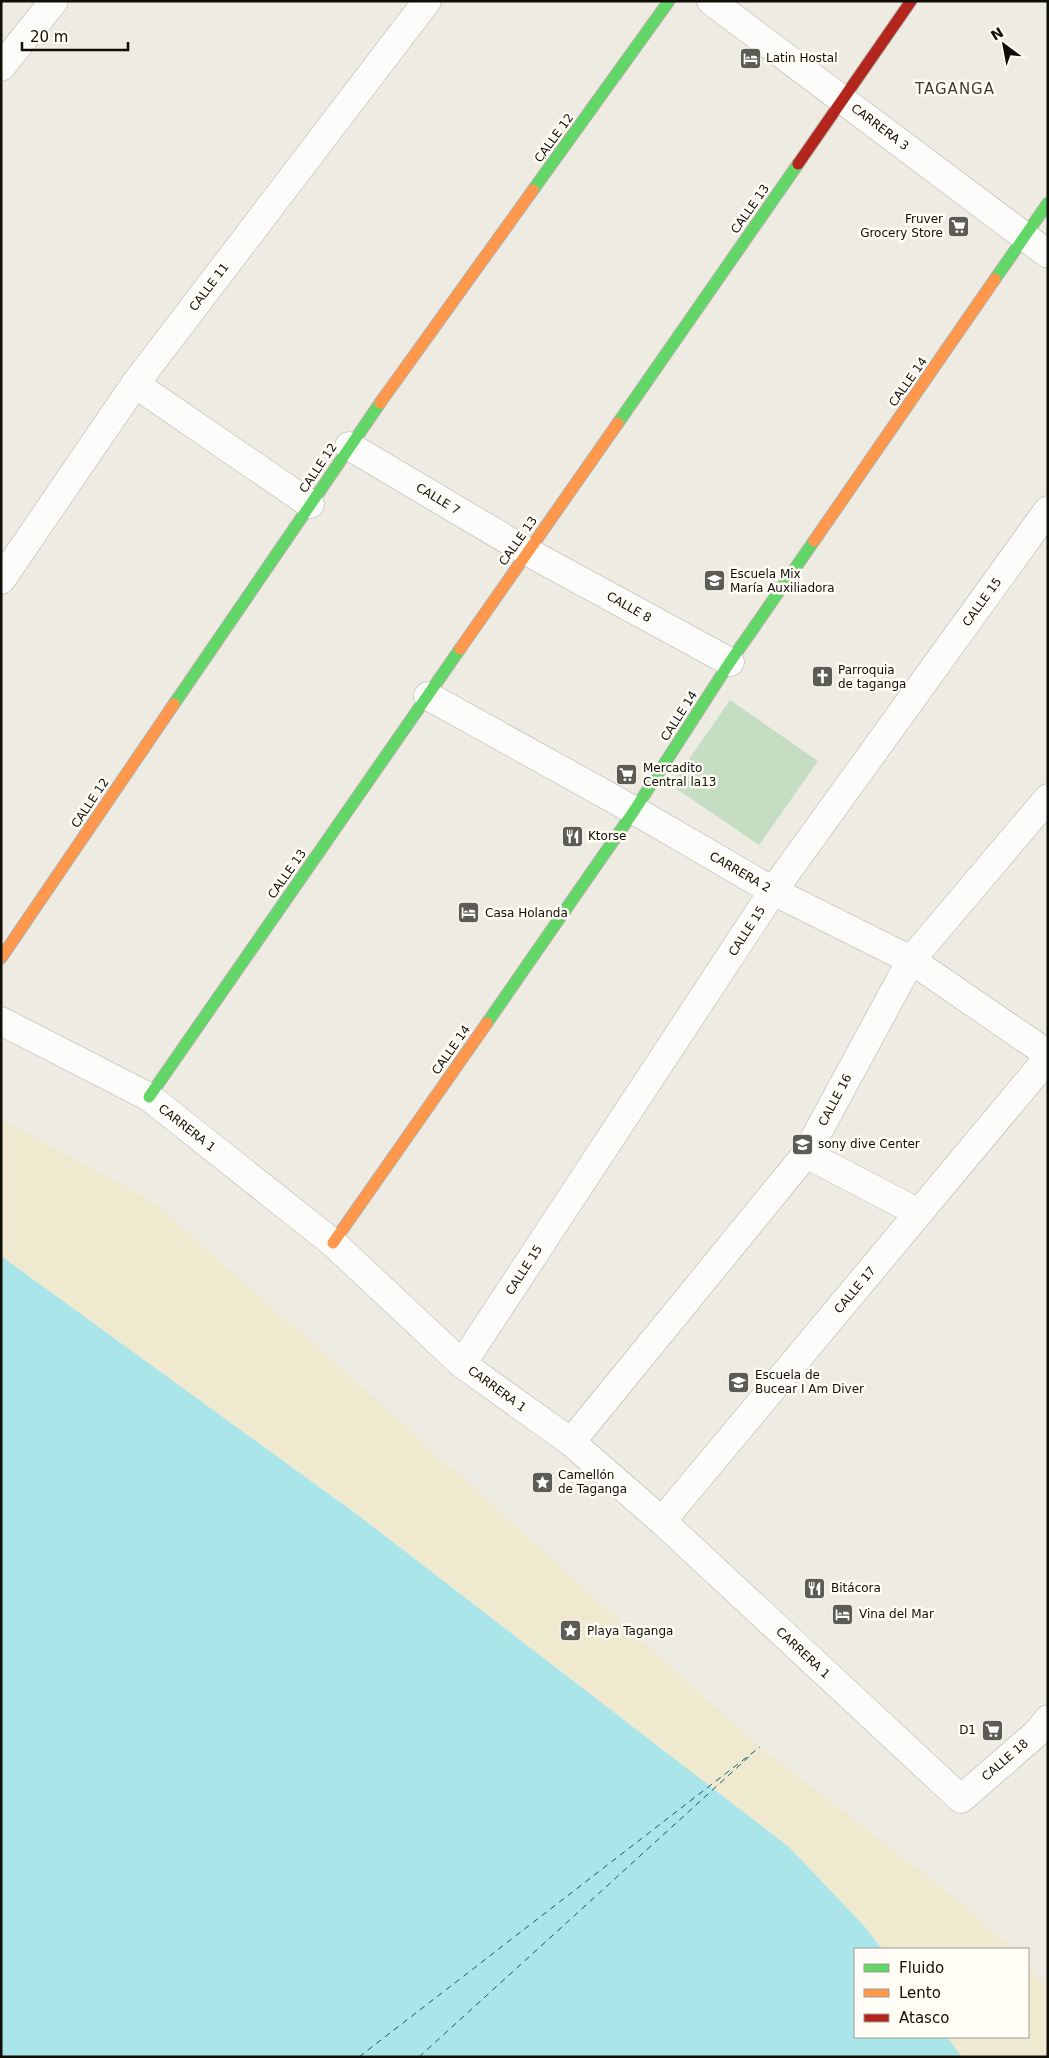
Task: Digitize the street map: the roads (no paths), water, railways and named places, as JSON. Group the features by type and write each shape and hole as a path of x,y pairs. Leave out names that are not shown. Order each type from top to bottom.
{"street":[{"path":"1,68 54,1"},
{"name":"CALLE 11","path":"1,580 135,384 428,1"},
{"name":"CALLE 12","path":"1,958 348,446 669,1"},
{"name":"CARRERA 3","path":"711,1 1048,254"},
{"name":"CALLE 13","path":"149,1097 911,1"},
{"name":"CALLE 14","path":"333,1244 634,811 730,662 1048,203"},
{"path":"135,384 310,504"},
{"name":"CALLE 7","path":"348,446 528,552"},
{"name":"CALLE 15","path":"462,1364 773,891 1048,510"},
{"name":"CALLE 8","path":"528,552 730,662"},
{"name":"CARRERA 2","path":"428,696 773,891 911,960 1048,1054"},
{"name":"CALLE 16","path":"571,1442 806,1154 911,960 1048,798"},
{"name":"CARRERA 1","path":"1,1021 149,1097 333,1244 462,1364 571,1442 662,1521 961,1799"},
{"name":"CALLE 17","path":"662,1521 1048,1058"},
{"path":"806,1154 920,1213"},
{"name":"CALLE 18","path":"961,1799 1039,1731 1048,1719"}],"water":[{"path":"1,1256 359,1516 789,1847 865,1927 881,1948 854,1948 854,2038 948,2038 962,2057 1,2057"}],"place":[{"name":"Latin Hostal","path":"750,58"},
{"name":"Fruver Grocery Store","path":"959,226"},
{"name":"Escuela Mix María Auxiliadora","path":"714,581"},
{"name":"Parroquia de taganga","path":"822,677"},
{"name":"Mercadito Central la13","path":"627,775"},
{"name":"Ktorse","path":"572,836"},
{"name":"Casa Holanda","path":"469,913"},
{"name":"sony dive Center","path":"802,1144"},
{"name":"Escuela de Bucear I Am Diver","path":"739,1382"},
{"name":"Camellón de Taganga","path":"542,1482"},
{"name":"Bitácora","path":"815,1588"},
{"name":"Vina del Mar","path":"843,1614"},
{"name":"Playa Taganga","path":"571,1631"},
{"name":"D1","path":"992,1730"}],"district":[{"name":"TAGANGA","path":"955,89"}]}
